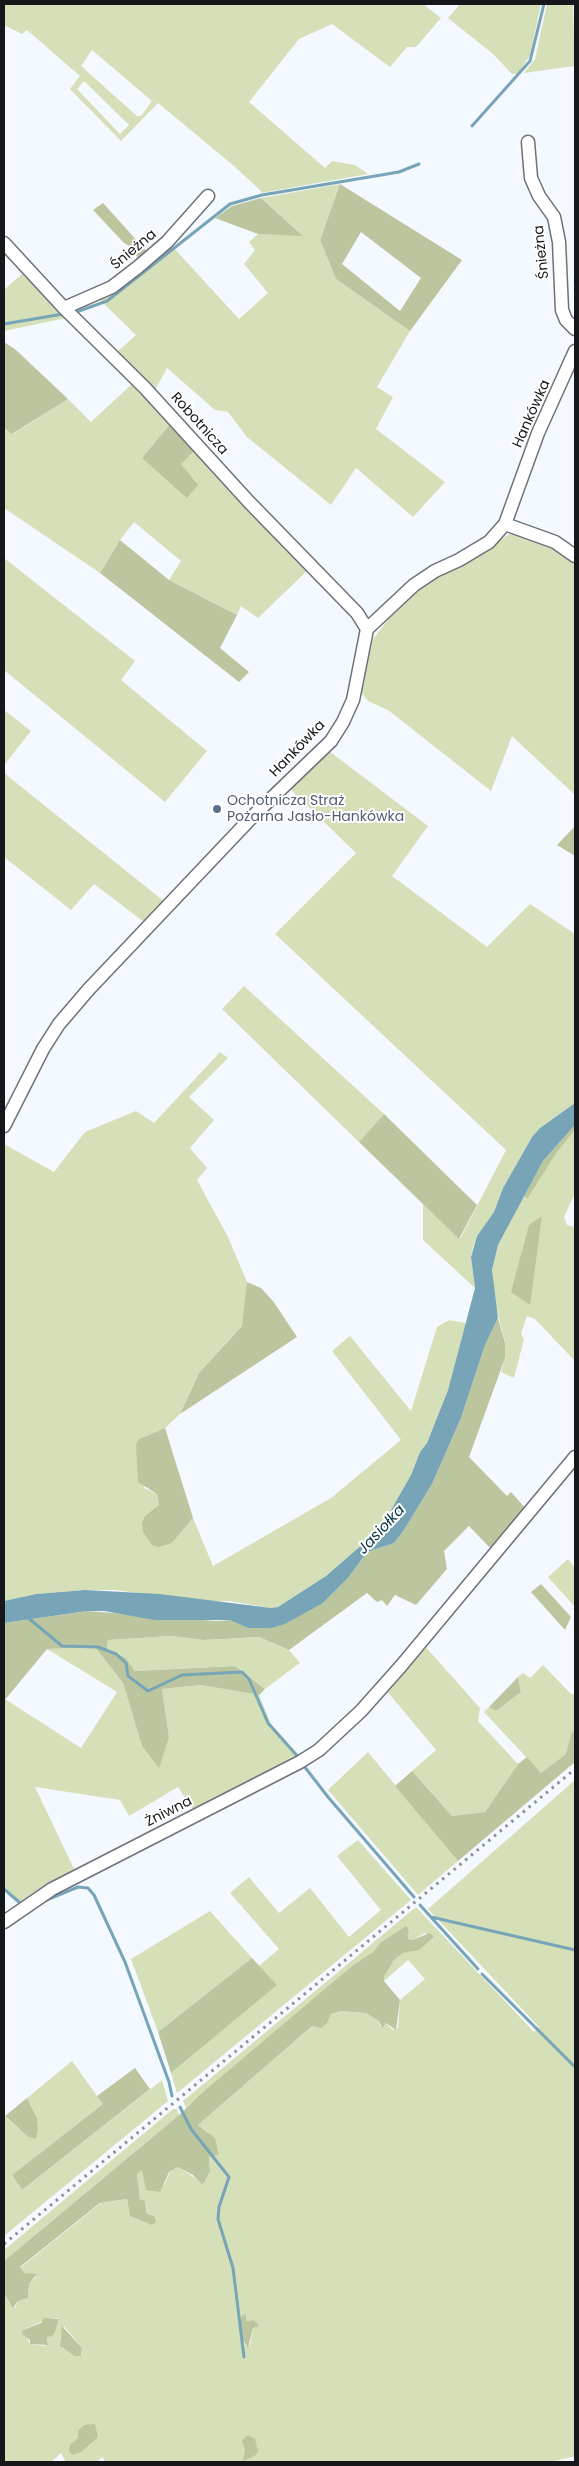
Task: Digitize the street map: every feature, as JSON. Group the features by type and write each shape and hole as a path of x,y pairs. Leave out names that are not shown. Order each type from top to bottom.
{"street":[{"name":"Śnieżna","path":"528,142 531,178 539,196 554,217 556,225 559,242 562,310 566,320 575,330"},
{"name":"Śnieżna","path":"64,308 112,287 133,271 167,242 208,196"},
{"name":"Robotnicza","path":"4,243 64,308 145,388 249,502 357,613 367,629"},
{"name":"Hankówka","path":"4,1126 43,1048 83,996 253,816 331,741 343,722 353,700 367,629 414,585 435,571 459,560 489,542 505,524 538,434 575,351"},
{"path":"505,524 555,542 575,556"},
{"name":"Żniwna","path":"4,1922 52,1889 304,1760 318,1750 361,1711 407,1659 575,1457"}],"green space":[{"path":"4,4 423,4 441,18 416,47 407,47 390,67 332,24 299,39 249,102 325,168 332,161 355,165 368,174 261,193 234,166 158,103 121,141 70,89 80,76 27,30 22,34 4,25","holes":["92,50 152,101 141,116 137,116 81,66","84,81 129,125 120,134 77,89"]},
{"path":"460,4 541,4 530,55 518,74 512,74 493,54 448,18"},
{"path":"547,4 575,4 573,6 575,66 524,73 535,59"},
{"path":"340,184 320,240 336,279 410,331 377,387 393,397 376,429 445,482 413,517 356,468 331,505 247,437 228,412 215,410 167,368 155,390 116,353 136,335 97,297 172,246 239,319 268,293 244,264 255,250 249,242 258,234 302,235 261,198"},
{"path":"340,184 462,260 410,331 336,279 320,240","holes":["361,232 421,278 400,311 342,264"]},
{"path":"261,198 303,236 258,234 215,218 232,206"},
{"path":"103,203 150,255 140,262 131,247 124,243 93,210"},
{"path":"23,273 66,318 4,331 4,290"},
{"path":"4,342 16,350 68,399 12,434 4,428"},
{"path":"132,384 171,423 142,458 180,464 195,450 308,570 258,618 241,606 237,615 169,580 181,561 134,522 120,540 100,573 4,508 4,428 13,434 68,399 91,422"},
{"path":"171,423 195,450 181,464 198,485 187,498 142,458"},
{"path":"513,532 551,545 575,561 575,795 512,736 491,791 388,710 368,701 361,692 373,639 397,608 423,585"},
{"path":"120,540 169,580 237,615 220,648 249,672 239,682 100,573"},
{"path":"4,558 135,661 121,680 207,751 165,802 4,670"},
{"path":"4,710 31,731 4,765"},
{"path":"329,751 428,826 392,876 487,947 530,904 575,934 575,1103 540,1128 532,1137 503,1188 494,1212 477,1236 471,1257 475,1288 423,1240 423,1204 460,1239 506,1150 275,934 356,853 288,787"},
{"path":"4,773 165,902 144,922 94,884 71,910 4,857"},
{"path":"575,826 575,856 557,845"},
{"path":"244,986 384,1114 359,1142 222,1009"},
{"path":"220,1052 228,1058 189,1097 214,1120 190,1148 207,1168 197,1180 228,1237 247,1282 245,1311 242,1326 199,1373 180,1414 165,1428 139,1439 144,1488 157,1494 159,1506 145,1516 172,1543 193,1518 213,1566 331,1498 401,1440 332,1351 350,1336 411,1411 437,1327 449,1320 466,1323 448,1390 427,1443 420,1452 411,1475 380,1529 326,1576 278,1607 271,1608 229,1601 206,1601 114,1590 36,1594 4,1601 4,1144 54,1172 85,1132 136,1111 154,1123"},
{"path":"384,1114 477,1205 459,1239 359,1142"},
{"path":"575,1125 575,1130 557,1152 527,1199 524,1196 543,1161"},
{"path":"575,1130 575,1193 564,1217 567,1225 575,1227 575,1361 535,1319 527,1316 521,1334 524,1339 514,1378 501,1372 505,1358 505,1343 493,1292 492,1270 498,1245 524,1196 526,1199 557,1152"},
{"path":"542,1216 530,1305 511,1292 529,1225"},
{"path":"247,1282 261,1288 273,1301 297,1337 180,1414 199,1373 242,1326"},
{"path":"498,1318 505,1343 505,1358 469,1457 507,1496 511,1492 527,1510 493,1551 469,1526 444,1551 447,1569 416,1605 395,1595 387,1606 382,1600 377,1602 367,1593 289,1650 259,1637 204,1640 171,1636 108,1640 107,1649 126,1658 135,1671 235,1666 265,1689 259,1695 201,1685 162,1689 169,1737 159,1768 142,1746 123,1683 95,1647 47,1649 4,1701 4,1623 87,1611 216,1621 231,1620 248,1628 323,1603 348,1578 367,1552 394,1543 404,1530 432,1484 461,1418 485,1345"},
{"path":"165,1428 193,1518 172,1543 159,1547 152,1545 143,1532 142,1523 145,1516 159,1505 157,1494 138,1482 136,1445 139,1439"},
{"path":"568,1559 575,1568 575,1607 548,1577"},
{"path":"541,1584 571,1617 565,1630 531,1592"},
{"path":"171,1636 204,1640 259,1637 289,1650 300,1663 265,1689 235,1666 135,1671 126,1658 107,1649 108,1640"},
{"path":"423,1644 480,1708 478,1721 518,1764 485,1812 452,1816 412,1771 436,1750 386,1690"},
{"path":"95,1647 123,1683 142,1746 169,1737 162,1689 201,1685 259,1695 271,1724 298,1754 194,1811 178,1787 129,1816 120,1800 35,1787 76,1873 37,1891 21,1903 4,1886 4,1701 5,1699 81,1748 117,1692 47,1649"},
{"path":"543,1665 572,1695 575,1693 575,1729 571,1734 566,1754 541,1773 484,1712 489,1707 496,1711 521,1692 518,1677 523,1673 530,1678"},
{"path":"518,1677 521,1692 496,1711 489,1707"},
{"path":"575,1729 575,1762 458,1861 395,1786 412,1771 452,1816 485,1812 518,1764 527,1757 541,1773 566,1754 571,1734"},
{"path":"368,1752 458,1861 418,1895 328,1790"},
{"path":"575,1780 575,2456 551,2462 104,2462 103,2457 96,2462 66,2462 61,2453 51,2462 4,2462 4,2293 15,2308 18,2301 28,2298 29,2284 36,2277 24,2273 20,2268 101,2203 127,2199 130,2216 148,2223 146,2203 140,2199 137,2174 143,2169 146,2190 164,2185 172,2168 177,2167 197,2179 210,2171 209,2157 218,2155 208,2132 198,2125 312,2026 315,2027 331,2014 341,2011 366,2013 379,2021 380,2027 386,2023 393,2030 398,2028 400,2000 425,1979 408,1960 384,1981 384,1977 394,1960 403,1953 433,1939 425,1933 412,1940 408,1939 409,1928 401,1929 381,1942 373,1952 353,1965 186,2108 183,2101 416,1907 534,2032 539,2027 428,1909","holes":["245,2314 246,2321 254,2320 260,2326 253,2328 250,2345 245,2345 243,2340 241,2317","47,2319 59,2319 56,2328 47,2337 48,2342 45,2346 30,2344 23,2330","64,2326 82,2348 82,2354 63,2349 60,2339"]},
{"path":"358,1840 411,1900 177,2093 171,2073 276,1985 259,1966 279,1949 230,1893 249,1877 279,1913 310,1888 349,1937 381,1910 337,1856"},
{"path":"210,1911 252,1958 158,2032 131,1959"},
{"path":"406,1926 409,1929 408,1939 412,1940 430,1933 434,1937 419,1950 403,1953 394,1960 384,1977 384,1981 400,2000 396,2030 386,2023 382,2028 379,2021 366,2013 341,2011 331,2014 327,2023 321,2028 312,2026 198,2125 215,2138 219,2155 209,2157 210,2171 202,2184 193,2175 177,2167 169,2172 160,2192 146,2190 142,2170 137,2174 140,2199 145,2201 147,2214 154,2216 156,2222 152,2225 130,2216 127,2199 100,2203 20,2267 24,2273 37,2274 29,2284 28,2298 18,2301 13,2308 4,2293 4,2261 179,2115 202,2093 353,1965 373,1952 381,1942"},
{"path":"252,1958 277,1985 171,2073 158,2032"},
{"path":"72,2061 103,2104 12,2175 22,2190 162,2080 168,2101 4,2236 4,2116 27,2136 37,2118 27,2098"},
{"path":"135,2068 150,2089 22,2190 12,2175 103,2104 97,2096"},
{"path":"27,2098 37,2118 38,2130 36,2139 27,2136 5,2116"},
{"path":"173,2109 177,2109 179,2115 4,2261 4,2250"},
{"path":"246,2314 246,2321 254,2320 260,2326 253,2328 248,2348 241,2337 240,2321 242,2315"},
{"path":"44,2318 59,2319 55,2332 52,2336 47,2337 48,2345 30,2344 30,2340 22,2334 23,2330 41,2323"},
{"path":"62,2326 82,2348 81,2356 75,2356 60,2346"},
{"path":"95,2424 98,2437 81,2452 72,2455 69,2451 70,2445 78,2438 78,2431 84,2425"},
{"path":"248,2435 255,2439 258,2451 256,2455 243,2461 245,2450 242,2440"}],"water":[{"name":"Jasiołka","path":"575,1103 575,1125 543,1161 498,1245 492,1270 498,1318 485,1345 461,1418 432,1484 394,1543 367,1552 348,1578 323,1603 285,1624 271,1628 248,1628 230,1620 155,1620 104,1611 87,1611 4,1623 4,1601 36,1594 85,1590 160,1594 271,1608 278,1607 326,1576 380,1529 411,1475 420,1452 427,1443 448,1390 475,1288 471,1257 477,1236 494,1212 503,1188 532,1137 540,1128"}],"waterway":[{"path":"472,126 530,61 544,4"},
{"path":"79,311 107,301 230,204 262,195 399,172 419,164"},
{"path":"4,324 63,314"},
{"path":"26,1616 62,1646 98,1647 116,1654 126,1663 128,1676 148,1691 182,1675 242,1672 249,1679 268,1723 299,1758"},
{"path":"304,1766 328,1797 414,1897"},
{"path":"44,1901 78,1887 88,1888 94,1895 125,1962 169,2082 172,2096"},
{"path":"4,1889 19,1902"},
{"path":"420,1905 478,1969"},
{"path":"431,1917 575,1950"},
{"path":"482,1974 575,2067"},
{"path":"180,2107 191,2129 229,2177 219,2207 218,2219 233,2268 244,2357"}],"railway":[{"path":"4,2244 575,1769"}],"place":[{"name":"Ochotnicza Straż Pożarna Jasło-Hankówka","path":"217,809"}]}
